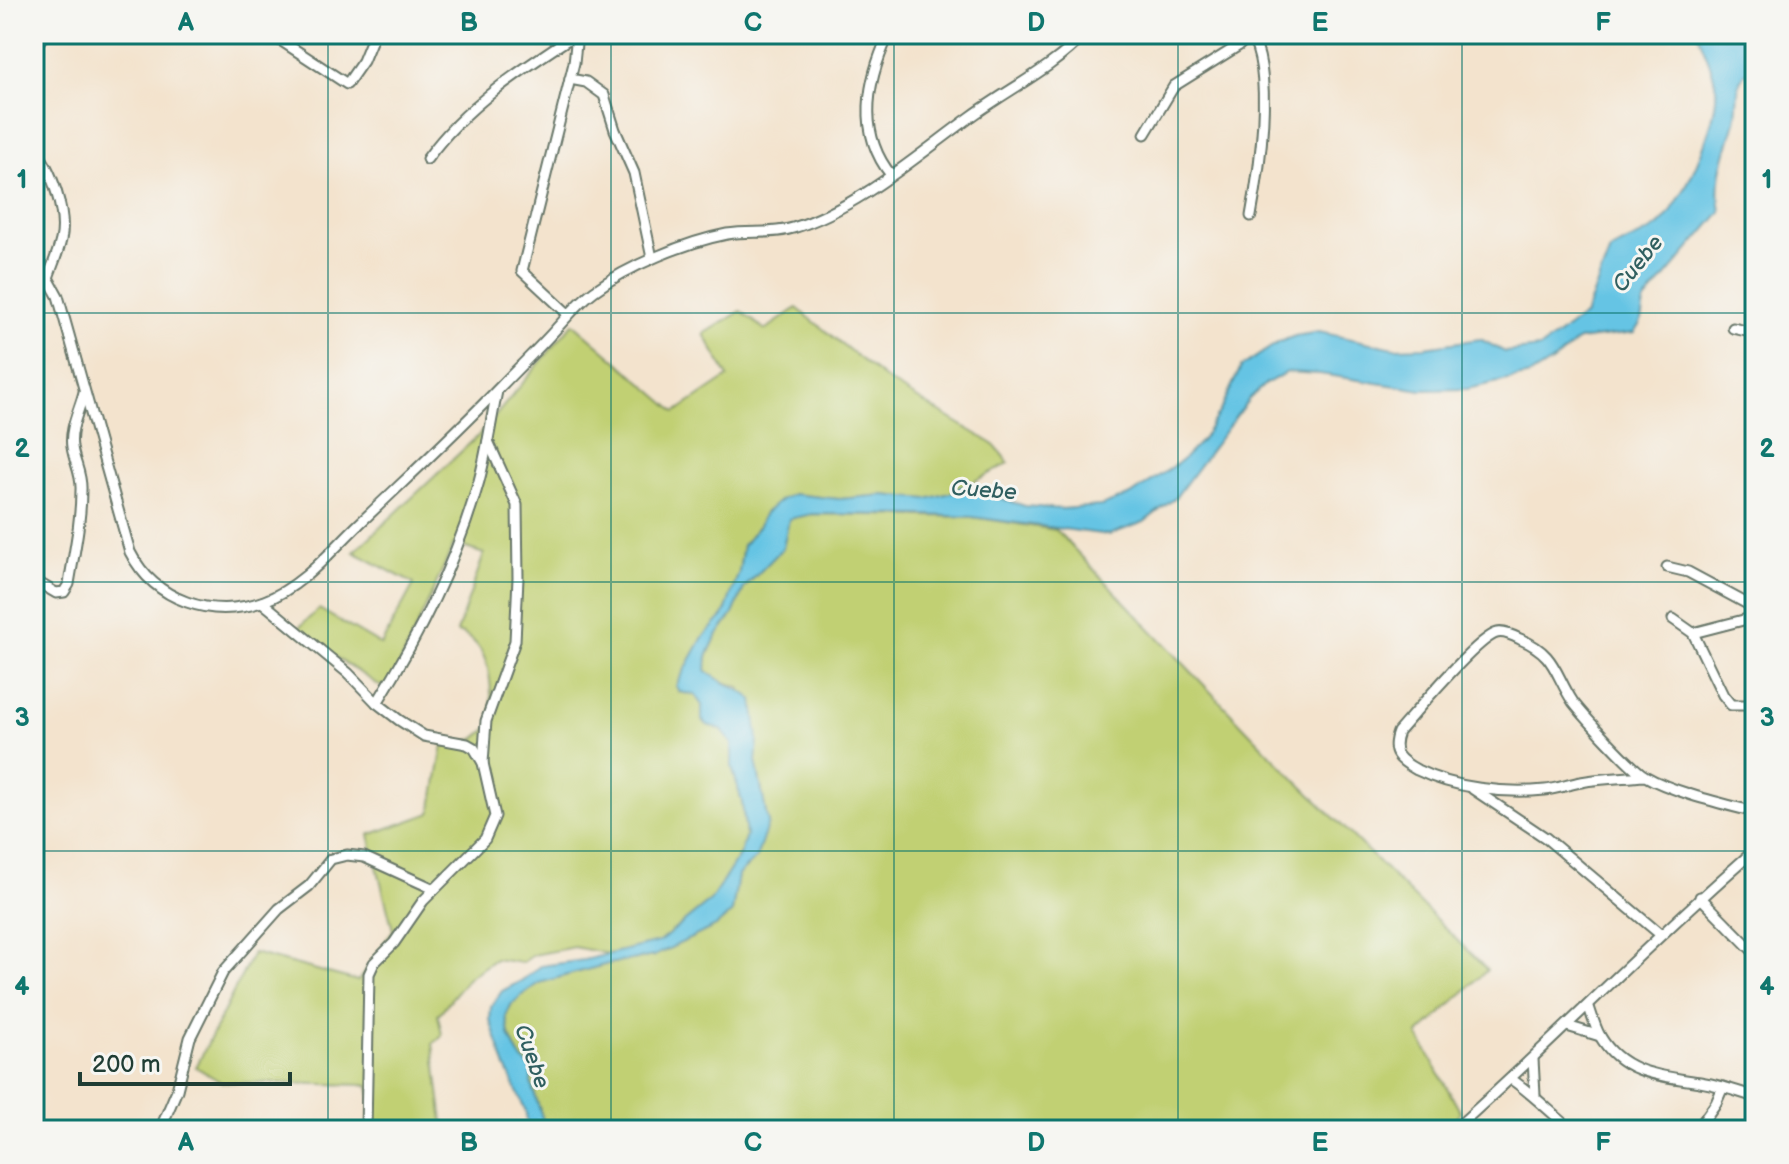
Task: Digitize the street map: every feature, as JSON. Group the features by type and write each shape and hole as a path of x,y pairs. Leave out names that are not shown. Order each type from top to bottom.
{"street":[{"path":"34,47 45,34"},
{"path":"271,34 347,84 363,61 374,34"},
{"path":"568,314 522,271 570,79 576,34"},
{"path":"427,159 441,140 484,99 576,34"},
{"path":"889,34 874,66 870,92 871,141 880,162 891,175"},
{"path":"48,278 63,313 130,552 139,569 172,598 190,604 233,607 262,602 288,588 317,565 498,390 568,314 609,281 652,258 727,234 795,228 847,203 1056,59 1085,34"},
{"path":"1145,134 1174,86 1238,46 1248,34"},
{"path":"1248,34 1260,54 1263,72 1258,179 1251,216"},
{"path":"570,79 586,82 604,95 634,173 652,258"},
{"path":"34,149 47,168 57,192 63,225 62,238 48,278 34,293"},
{"path":"1733,328 1755,333"},
{"path":"34,580 56,593 64,592 69,584 81,498 80,469 71,446 85,389"},
{"path":"377,703 423,626 472,505 498,390"},
{"path":"366,1130 369,974 374,963 394,943 434,889 485,839 495,816 483,763 486,721 515,641 517,505 488,441"},
{"path":"1667,567 1688,572 1755,608"},
{"path":"262,602 348,673 377,703 424,736 467,744 474,748 483,763"},
{"path":"1693,633 1755,617"},
{"path":"1673,619 1693,633 1723,695 1731,705 1753,705"},
{"path":"1644,776 1573,702 1554,663 1546,654 1516,637 1496,633 1444,679 1398,732 1395,742 1396,755 1402,762 1437,780 1470,788 1544,790 1582,782 1644,776 1755,812"},
{"path":"1755,692 1755,777"},
{"path":"1470,788 1546,838 1661,935"},
{"path":"1454,1130 1589,1007 1700,897 1755,850"},
{"path":"160,1130 177,1090 190,1038 223,972 279,909 309,886 331,859 347,855 364,857 434,889"},
{"path":"1700,897 1755,953"},
{"path":"1589,1007 1600,1036 1623,1061 1633,1067 1662,1078 1723,1087 1755,1097"},
{"path":"1567,1026 1600,1036"},
{"path":"1533,1059 1535,1095"},
{"path":"1511,1079 1535,1095 1544,1107 1572,1130"},
{"path":"1697,1130 1723,1087"},
{"path":"1750,1130 1755,1111"}],"green space":[{"path":"797,308 888,381 993,444 1009,463 954,492 927,499 884,495 839,499 793,494 765,513 743,545 739,572 724,615 703,637 676,686 679,692 695,695 702,705 707,725 722,730 732,744 732,766 742,802 746,836 740,854 711,900 659,942 609,954 574,947 533,955 522,963 495,959 468,978 438,1015 442,1035 433,1044 444,1130 376,1130 369,1085 221,1082 196,1067 253,953 358,981 393,930 369,835 431,813 443,745 475,739 491,726 491,686 485,658 469,638 457,632 484,554 454,544 388,691 295,631 319,609 381,645 414,584 354,552 481,433 573,323 676,412 728,377 704,334 741,311 765,330"},
{"path":"812,514 972,517 1056,530 1272,756 1487,970 1418,1035 1461,1113 1442,1130 546,1130 531,1082 532,1070 518,1054 509,1034 506,1016 511,1005 539,983 608,964 654,956 716,926 732,912 738,875 756,858 768,823 756,761 758,739 740,687 715,679 706,670 707,657 716,637 733,614 744,588 783,548 789,519"}],"water":[{"name":"Cuebe","path":"1698,34 1755,34 1755,65 1743,76 1738,90 1735,121 1720,176 1721,212 1644,302 1641,322 1634,333 1578,340 1559,357 1530,375 1467,389 1422,390 1287,372 1265,384 1249,399 1175,498 1144,522 1109,535 972,517 812,514 789,519 783,548 744,588 733,614 707,656 706,670 753,700 758,739 756,761 768,823 756,858 738,875 732,912 716,926 654,956 608,964 539,983 511,1005 506,1016 509,1035 518,1054 532,1070 531,1082 546,1130 529,1130 525,1109 505,1065 490,1020 491,1007 502,991 541,966 584,960 659,942 711,900 740,854 746,836 742,802 732,766 732,744 722,730 702,720 702,705 695,695 680,692 676,686 703,637 724,615 739,572 743,545 765,513 793,494 839,499 884,495 927,499 954,492 961,486 1025,506 1061,509 1101,506 1131,495 1181,461 1202,440 1241,367 1279,342 1295,336 1319,332 1394,348 1480,339 1505,352 1540,348 1585,315 1610,251 1655,228 1666,218 1687,184 1706,141 1716,102 1713,74"}]}
